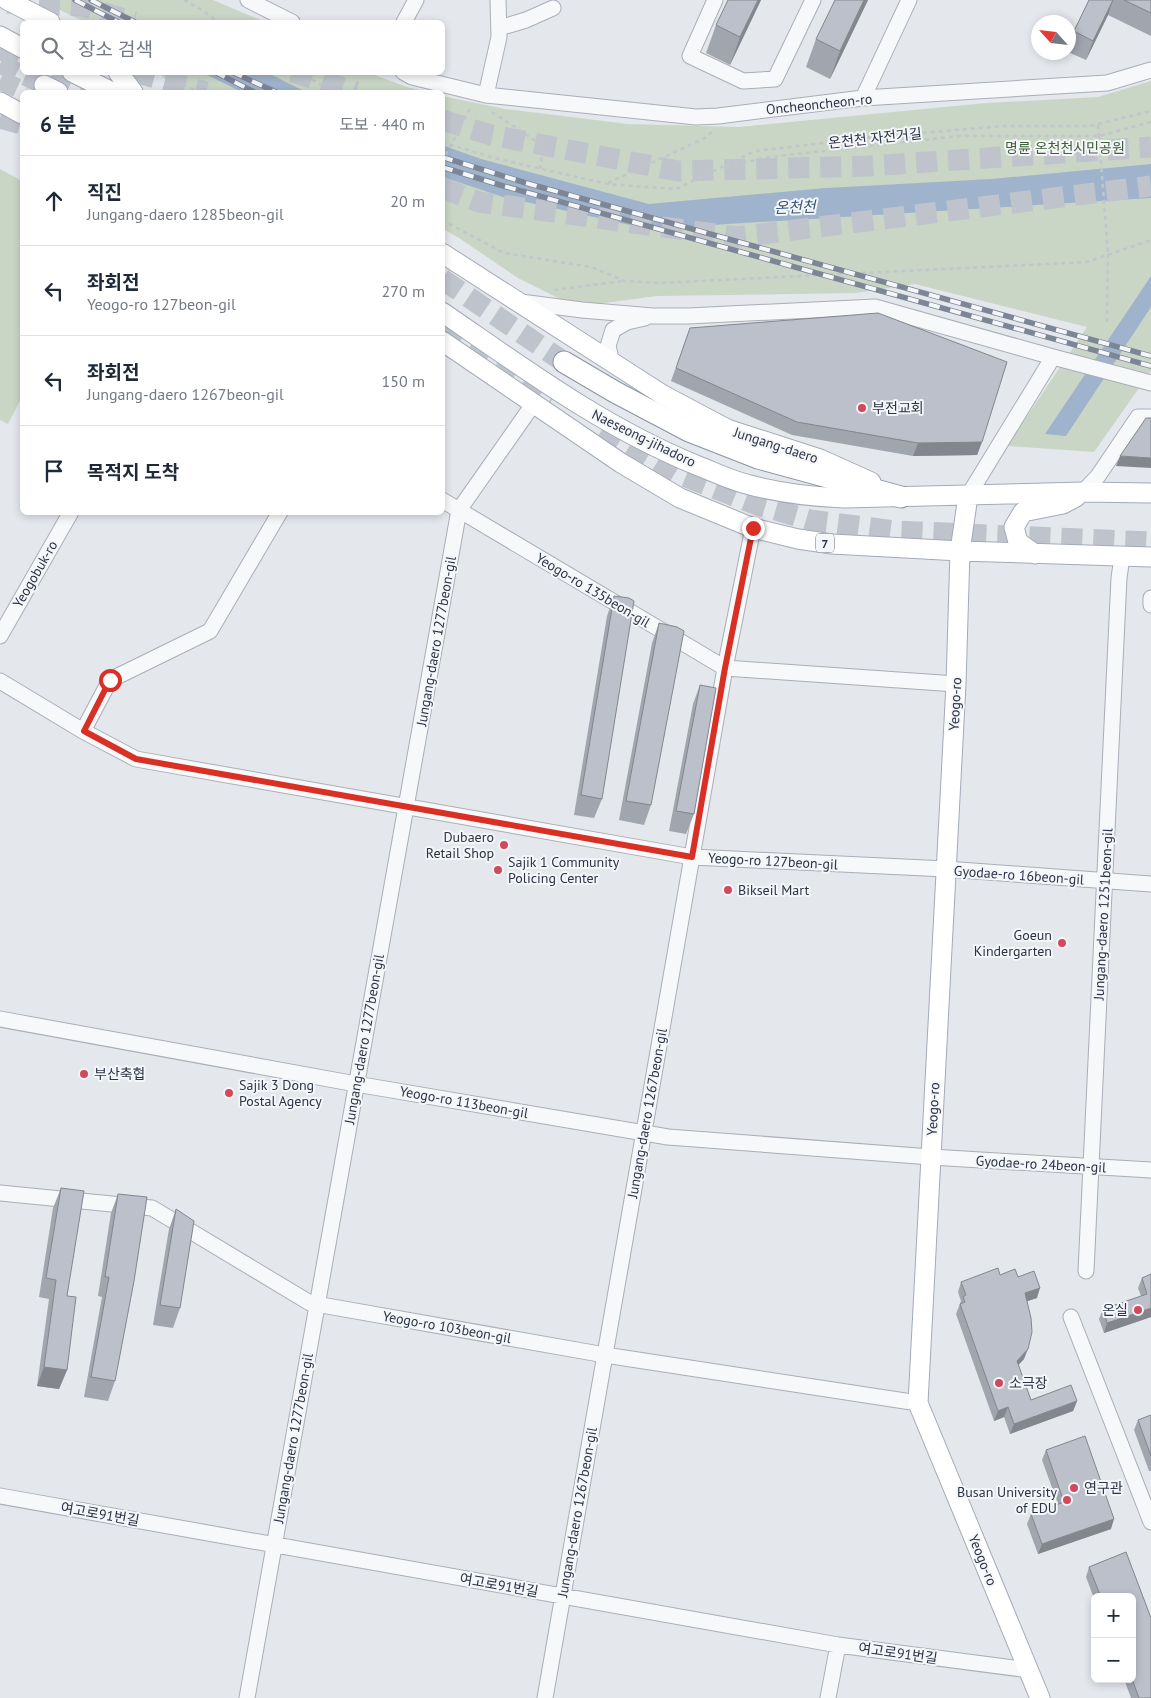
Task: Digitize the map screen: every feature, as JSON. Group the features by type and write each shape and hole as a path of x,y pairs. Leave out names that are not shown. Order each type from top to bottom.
{"highway":[{"path":"564,362 615,392 689,431 758,458 901,497"}],"main road":[{"path":"7,0 46,20"},
{"path":"0,36 20,47"},
{"path":"78,75 108,90"},
{"path":"120,75 131,90"},
{"path":"0,102 20,113"},
{"name":"Jungang-daero","path":"445,255 663,395 727,429 820,459 901,497 1083,492 1151,493"},
{"name":"Naeseong-jihadoro","path":"445,314 583,408 664,452 748,485 806,496 844,498 901,497"},
{"path":"445,343 534,403"},
{"name":"7","path":"534,403 621,463 680,498 753,528 798,539 832,544 1151,558"},
{"path":"1035,554 1018,542 1014,527 1023,512 1062,504 1083,492"},
{"name":"Yeogo-ro","path":"968,496 960,551 956,684 918,1403 1040,1698"}],"street":[{"path":"248,0 288,20"},
{"path":"405,20 416,0"},
{"path":"486,96 500,37 498,0"},
{"path":"714,0 690,56 743,81 775,79 813,0"},
{"path":"863,98 909,0"},
{"path":"499,28 526,20 553,8"},
{"name":"Oncheoncheon-ro","path":"408,75 486,96 696,117 863,98 1107,83 1151,70"},
{"path":"516,302 653,316 875,307 1151,383"},
{"path":"612,363 608,346 613,330 627,322 653,316"},
{"path":"968,496 1053,357"},
{"name":"Jungang-daero 1277beon-gil","path":"247,1698 459,510 534,403"},
{"path":"1083,492 1098,476 1138,416 1151,417"},
{"name":"Yeogo-ro 135beon-gil","path":"445,502 725,668 956,684"},
{"name":"Yeogobuk-ro","path":"0,636 69,515"},
{"path":"84,731 110,680 210,631 278,515"},
{"name":"Jungang-daero 1267beon-gil","path":"545,1698 725,668 753,528"},
{"name":"Jungang-daero 1251beon-gil","path":"1086,1271 1119,578 1122,557"},
{"path":"1151,598 1151,605"},
{"name":"Yeogo-ro 127beon-gil","path":"0,681 84,731 136,759 406,805 692,857 946,869"},
{"name":"Gyodae-ro 16beon-gil","path":"946,869 1151,884"},
{"name":"Yeogo-ro 113beon-gil","path":"0,1020 356,1084 644,1133 931,1157"},
{"name":"Gyodae-ro 24beon-gil","path":"931,1157 1151,1170"},
{"name":"Yeogo-ro 103beon-gil","path":"0,1193 152,1208 310,1303 605,1355 918,1403"},
{"path":"1071,1317 1144,1486 1151,1522"},
{"name":"여고로91번길","path":"0,1496 838,1645 1029,1670"},
{"path":"828,1698 838,1645"}],"path":[{"path":"184,0 215,20"},
{"path":"303,75 330,90"},
{"path":"169,77 194,90"},
{"path":"486,96 487,108 539,143 543,149 540,169"},
{"path":"445,156 472,105"},
{"name":"온천천 자전거길","path":"445,143 494,158 607,184 676,189 754,152 874,136 1004,126 1090,126 1151,111"},
{"path":"607,184 704,138 713,132 718,116"},
{"path":"721,167 770,157 960,136 1098,136 1151,122"},
{"path":"1098,124 1108,254 1106,322"},
{"path":"445,222 504,253 590,267 625,281"},
{"path":"550,290 625,281 659,283 1087,262 1151,240"}],"green space":[{"path":"39,0 213,0 260,20 81,20"},
{"path":"161,75 374,75 420,90 176,90"},
{"name":"명륜 온천천시민공원","path":"1151,81 1151,371 1094,452 1007,446 1087,327 915,284 856,293 657,296 597,304 566,302 518,278 445,230 445,97 505,109 628,124 739,127 986,103 1098,97"},
{"path":"0,169 20,180 20,401 8,424 0,420"}],"water":[{"path":"207,75 272,75 302,90 238,90"},
{"name":"온천천","path":"445,146 481,159 649,204 826,188 991,179 1151,164 1151,198 648,229 503,197 445,178"},
{"path":"1151,276 1151,307 1066,436 1045,434"}],"building":[{"path":"728,0 758,0 740,37 716,25"},
{"path":"835,0 864,0 840,51 816,39"},
{"path":"1089,0 1113,0 1093,41 1076,32 1076,27"},
{"path":"1124,0 1151,0 1151,13"},
{"name":"부전교회","path":"878,313 1007,362 982,442 918,443 797,422 676,368 690,328"},
{"path":"1146,418 1151,418 1151,458 1120,456"},
{"path":"614,596 629,598 634,601 602,799 581,795"},
{"path":"659,623 677,627 684,631 651,805 626,801"},
{"path":"700,685 716,688 694,814 676,811"},
{"path":"61,1188 84,1191 67,1296 76,1297 67,1370 44,1367 56,1280 46,1278"},
{"path":"118,1194 147,1197 134,1281 115,1381 91,1377 109,1277 105,1277"},
{"path":"176,1209 194,1221 180,1308 160,1305"},
{"path":"998,1268 1000,1275 1015,1269 1018,1277 1034,1271 1040,1288 1025,1293 1032,1332 1028,1349 1017,1361 1031,1400 1071,1385 1077,1401 1014,1424 1008,1407 998,1411 960,1304 965,1302 963,1297 966,1295 961,1282"},
{"path":"1151,1274 1151,1308 1107,1323 1103,1309 1147,1294 1142,1278"},
{"path":"1151,1415 1151,1456 1138,1420"},
{"name":"연구관","path":"1085,1436 1114,1519 1042,1544 1031,1514 1064,1502 1046,1450"},
{"path":"1126,1552 1151,1618 1151,1698 1139,1698 1133,1683 1136,1683 1136,1593 1099,1593 1089,1567"}],"tunnel":[{"path":"7,3 83,6 128,20"},
{"path":"0,49 20,58"},
{"path":"0,64 20,74"},
{"path":"23,75 44,85"},
{"path":"59,75 90,90"},
{"path":"145,75 199,90"},
{"path":"302,75 350,90"},
{"path":"0,80 22,90"},
{"path":"0,118 20,123"},
{"path":"445,121 491,135 678,171 868,166 1151,147"},
{"path":"445,189 479,202 737,237 1151,186"},
{"path":"445,281 564,362"},
{"path":"445,333 553,398"},
{"path":"603,428 679,474 752,503 810,520 896,531 1151,542"}],"railway":[{"path":"75,0 114,20"},
{"path":"91,0 131,20"},
{"path":"221,75 250,90"},
{"path":"239,75 272,90"},
{"path":"445,158 526,183 1151,356"},
{"path":"445,168 500,185 1151,366"}],"place":[{"name":"부전교회","path":"862,408"},
{"name":"Dubaero Retail Shop","path":"504,845"},
{"name":"Sajik 1 Community Policing Center","path":"498,870"},
{"name":"Bikseil Mart","path":"728,890"},
{"name":"Goeun Kindergarten","path":"1062,943"},
{"name":"부산축협","path":"84,1074"},
{"name":"Sajik 3 Dong Postal Agency","path":"229,1093"},
{"name":"온실","path":"1138,1310"},
{"name":"소극장","path":"999,1383"},
{"name":"연구관","path":"1074,1488"},
{"name":"Busan University of EDU","path":"1067,1500"}],"route":[{"path":"110,680 84,731 136,759 406,805 692,857 725,668 753,528"}]}
